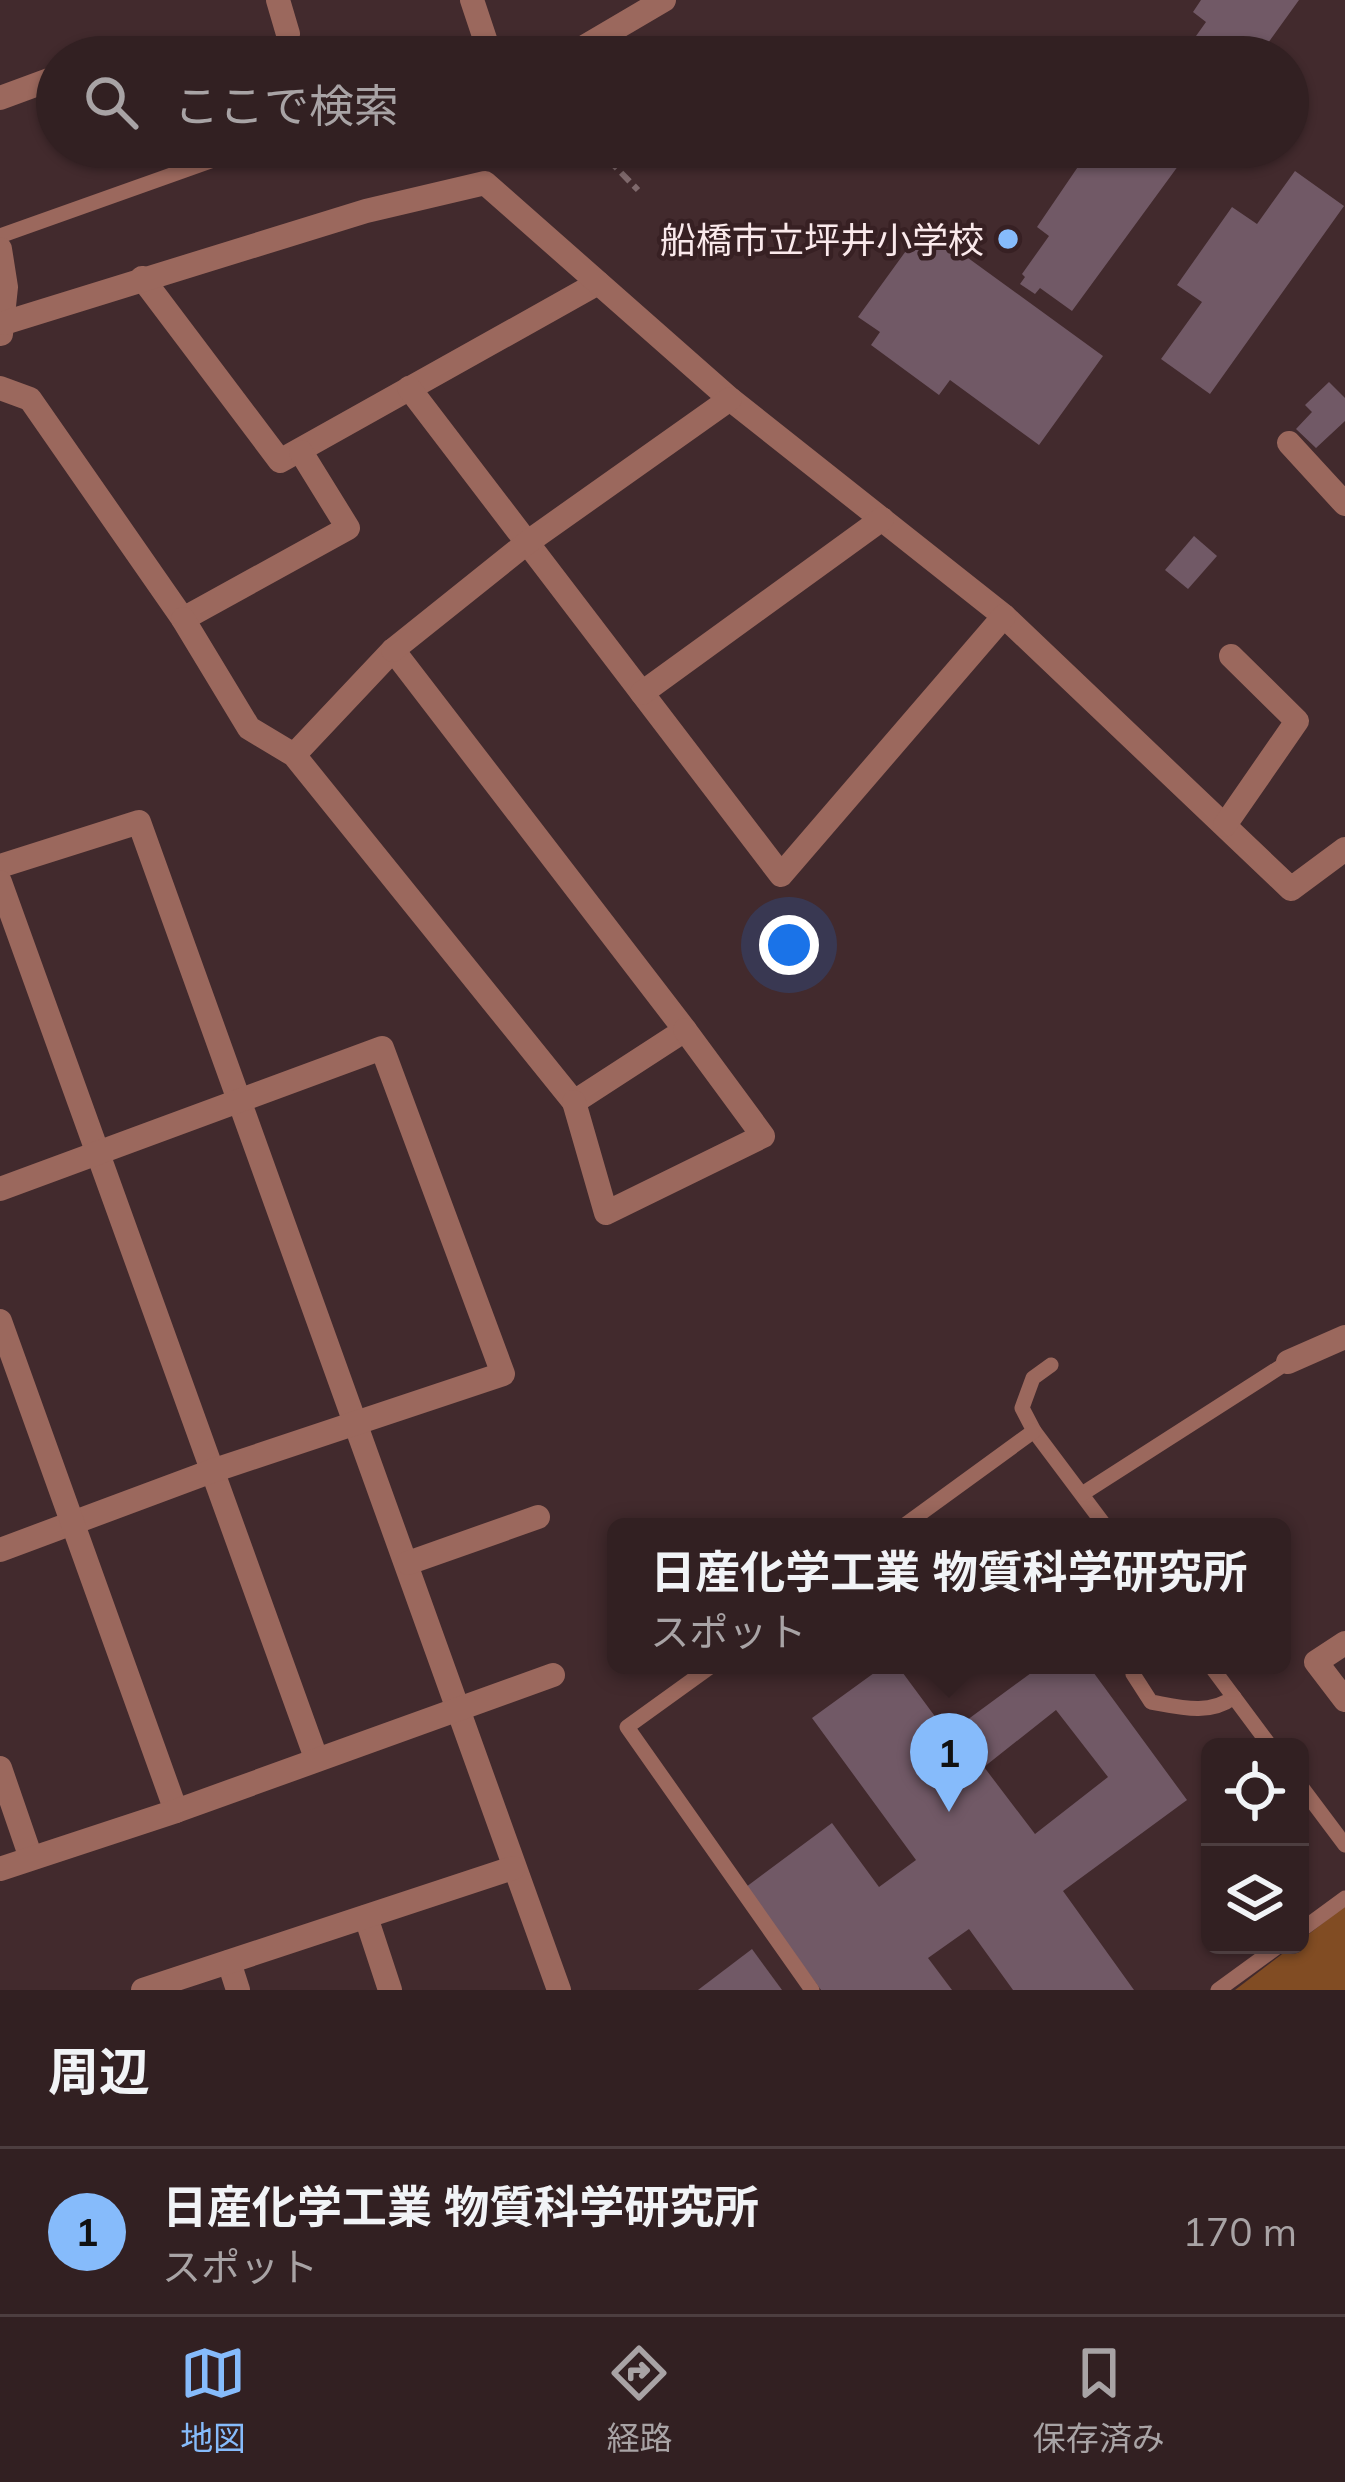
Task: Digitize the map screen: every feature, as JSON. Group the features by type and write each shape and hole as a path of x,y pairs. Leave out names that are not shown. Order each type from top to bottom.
{"street":[{"path":"278,0 288,34"},
{"path":"472,0 484,36"},
{"path":"603,36 664,0"},
{"path":"0,98 36,84"},
{"path":"0,249 6,287 2,330 142,278 366,212 485,183 730,400 1004,616 1292,889 1345,849"},
{"path":"142,278 280,461 598,283"},
{"path":"0,388 30,400 183,620 249,728 294,754 574,1102 607,1214 763,1136 393,650"},
{"path":"409,388 782,874 1004,616"},
{"path":"294,754 393,650 528,542 730,400"},
{"path":"1289,443 1345,504"},
{"path":"183,620 348,528 301,452"},
{"path":"642,693 882,519"},
{"path":"1225,825 1297,721 1231,656"},
{"path":"0,866 139,822 559,1990"},
{"path":"0,882 316,1758"},
{"path":"574,1102 685,1030"},
{"path":"0,1189 382,1048 503,1374 212,1471 0,1550"},
{"path":"0,1321 176,1811"},
{"path":"1288,1362 1345,1337"},
{"path":"408,1563 538,1517"},
{"path":"1345,1643 1316,1662 1345,1700"},
{"path":"0,1869 553,1675"},
{"path":"0,1768 31,1858"},
{"path":"143,1990 513,1868"},
{"path":"366,1918 390,1990"},
{"path":"229,1962 238,1990"}],"lane":[{"path":"0,236 191,168"},
{"path":"1082,1494 1288,1362"},
{"path":"1051,1365 1033,1378 1022,1408 1099,1518"},
{"path":"914,1518 1034,1431"},
{"path":"701,1674 627,1727 812,1990"},
{"path":"1133,1674 1150,1702 1204,1709 1221,1707 1234,1697"},
{"path":"1217,1674 1264,1738"},
{"path":"1309,1797 1345,1845"},
{"path":"1309,1924 1345,1898"},
{"path":"1218,1990 1268,1954"}],"path":[{"path":"617,168 638,190"}],"shaded area":[{"path":"1345,1906 1345,1990 1235,1990 1282,1954 1309,1954 1309,1934"}],"building":[{"path":"1201,0 1299,0 1273,36 1196,36 1206,22 1193,12"},
{"path":"1077,168 1177,168 1072,311 1040,288 1035,294 1020,284 1049,236 1037,227"},
{"path":"1295,171 1344,206 1210,394 1161,359 1202,302 1177,285 1232,207 1257,224"},
{"path":"924,226 1103,356 1039,445 950,380 939,395 871,345 880,332 858,317"},
{"path":"1329,382 1345,398 1345,421 1316,448 1296,429 1312,412 1305,405"},
{"path":"1194,536 1217,556 1188,589 1165,570"},
{"path":"873,1674 904,1674 948,1734 1030,1674 1095,1674 1187,1800 1063,1891 1134,1990 1013,1990 969,1929 928,1958 952,1990 821,1990 746,1887 832,1823 879,1887 916,1860 812,1718","holes":["1056,1710 1108,1777 1035,1834 984,1767"]},
{"path":"752,1949 782,1990 698,1990"}],"place":[{"name":"船橋市立坪井小学校","path":"1008,239"},
{"name":"日産化学工業 物質科学研究所","path":"949,1812"}]}
